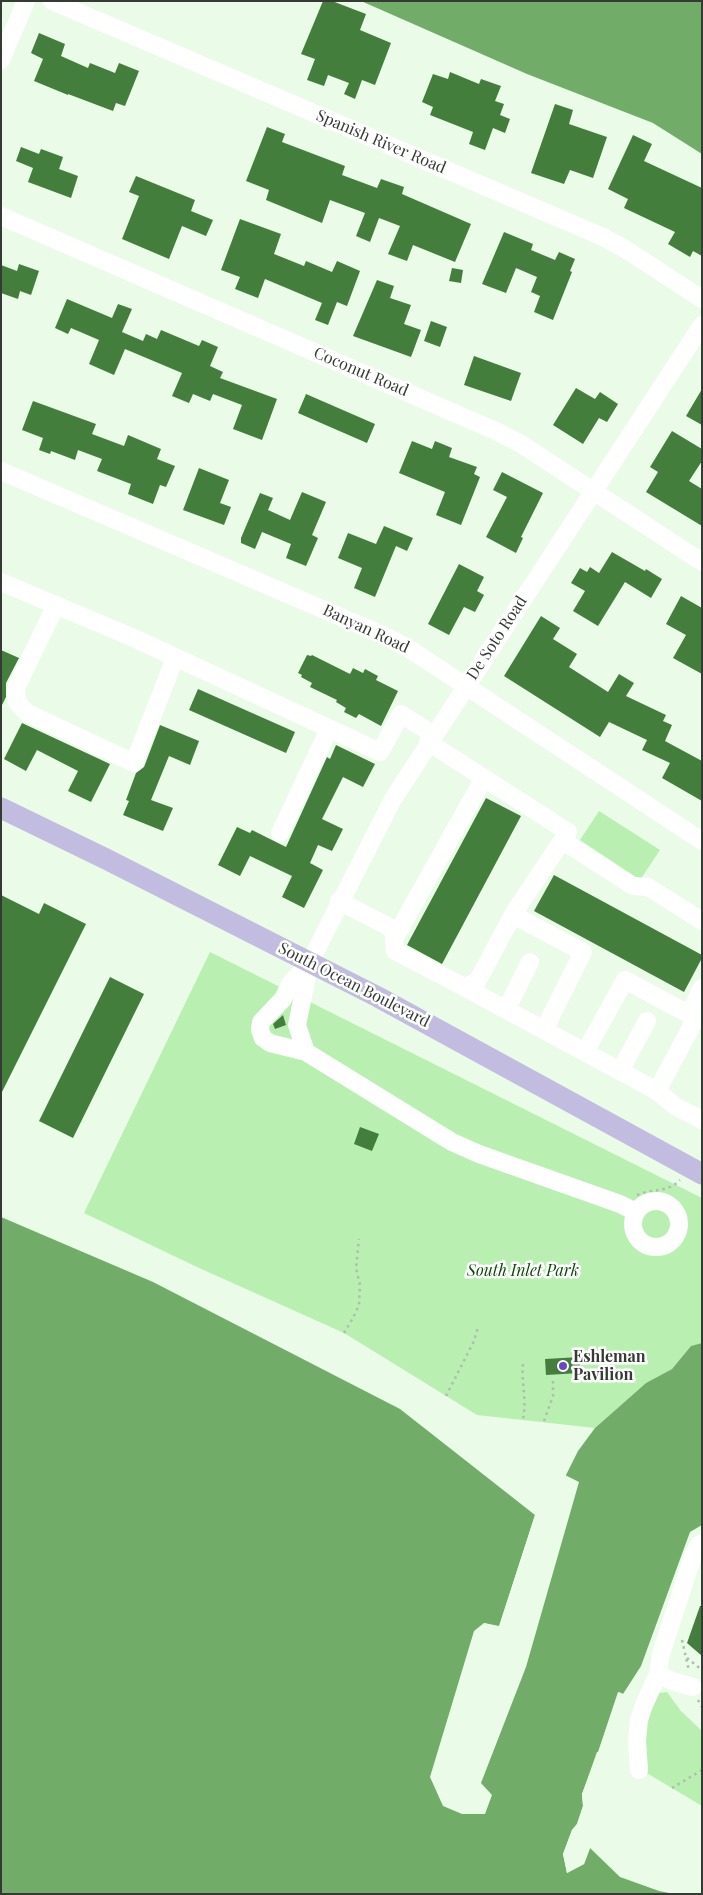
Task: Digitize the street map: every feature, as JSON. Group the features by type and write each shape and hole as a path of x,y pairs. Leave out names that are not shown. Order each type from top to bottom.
{"main road":[{"name":"South Ocean Boulevard","path":"1,808 310,962 441,1031 697,1171"}],"street":[{"path":"1,60 26,1"},
{"name":"Spanish River Road","path":"52,1 603,237 625,249 702,299"},
{"name":"Coconut Road","path":"1,216 498,432 521,444 702,562"},
{"name":"De Soto Road","path":"310,962 385,812 702,326"},
{"name":"Banyan Road","path":"1,471 385,636 408,648 702,841"},
{"path":"1,582 175,658 380,752 401,714 484,778 568,832 514,915 477,982 464,987"},
{"path":"56,605 16,688 17,702 27,713 134,763 175,658"},
{"path":"280,833 329,729"},
{"path":"394,939 484,778"},
{"path":"562,841 633,886 648,887 702,921"},
{"path":"340,901 393,929 395,950 657,1091 675,1106 702,1120"},
{"path":"514,915 583,952 544,1030"},
{"path":"306,1052 297,1025 310,962"},
{"path":"310,962 290,984 283,999 262,1022 260,1030 263,1038 270,1043 306,1052 452,1142 480,1154 620,1204 636,1212"},
{"path":"506,1010 530,962"},
{"path":"585,1052 625,980 696,1018"},
{"path":"657,1091 696,1018 695,1002 702,988"},
{"path":"620,1072 646,1021"},
{"path":"639,1770 637,1740 639,1720 658,1674 661,1654 696,1551 702,1543"},
{"path":"658,1674 672,1682 693,1688"}],"path":[{"path":"620,1204 646,1191 668,1189 697,1171"},
{"path":"344,1333 354,1318 359,1305 360,1285 356,1268 359,1239"},
{"path":"446,1396 474,1341 478,1327"},
{"path":"523,1364 522,1388 526,1399 523,1419"},
{"path":"544,1421 553,1396 553,1380"},
{"path":"682,1640 693,1688 702,1707"},
{"path":"686,1657 702,1670"},
{"path":"672,1788 701,1770"}],"green space":[{"path":"599,811 660,850 640,880 580,840"},
{"name":"South Inlet Park","path":"210,952 702,1198 702,1343 691,1346 672,1369 646,1383 595,1428 477,1415 344,1333 197,1267 84,1213"},
{"path":"667,1692 681,1711 702,1731 702,1806 645,1772 643,1720 659,1693"}],"shaded area":[{"path":"361,1 702,1 702,154 653,123 527,74"},
{"path":"1,1217 153,1282 400,1409 535,1515 499,1627 484,1623 436,1776 447,1802 463,1805 472,1797 562,1503 566,1475 578,1451 595,1428 646,1383 672,1369 691,1346 702,1343 702,1525 690,1532 641,1666 623,1694 619,1692 582,1794 583,1806 577,1824 572,1830 563,1854 567,1873 584,1864 590,1848 620,1877 659,1891 674,1894 1,1894"}],"pier":[{"path":"563,1474 579,1482 526,1667 481,1783 492,1795 485,1814 462,1814 443,1806 430,1777 474,1631 484,1623 499,1626 536,1512 537,1515 501,1628 485,1626 438,1776 449,1800 463,1803 469,1795 560,1502"},
{"path":"618,1692 623,1694 622,1696 620,1695 601,1753 584,1794 585,1807 580,1825 574,1832 566,1854 569,1869 582,1863 590,1846 590,1848 584,1864 567,1873 563,1854 572,1830 577,1824 583,1806 582,1794"}],"building":[{"path":"323,1 332,1 366,14 360,30 391,43 375,85 362,80 355,99 344,94 349,83 328,75 324,86 307,80 315,59 301,54"},
{"path":"39,33 65,44 61,56 88,68 90,63 115,73 119,63 139,71 125,106 116,103 113,111 34,81 43,59 31,53"},
{"path":"450,72 479,84 481,79 501,86 495,101 504,104 500,115 510,119 505,133 493,128 485,150 469,144 473,132 430,115 433,107 422,102 433,74 448,79"},
{"path":"555,104 573,110 569,124 607,137 593,178 570,170 564,184 531,173"},
{"path":"267,127 285,134 282,142 345,166 342,175 377,188 381,179 404,187 402,194 471,224 455,262 413,245 407,261 388,254 400,226 379,218 370,242 356,236 365,213 330,200 322,223 266,200 269,190 246,181"},
{"path":"633,135 652,144 644,161 702,188 702,256 693,251 690,257 668,244 675,232 624,208 628,199 608,189"},
{"path":"21,147 39,154 41,149 63,157 59,169 78,176 71,198 28,182 33,168 16,161"},
{"path":"136,176 195,200 191,211 213,220 206,236 182,226 169,259 122,239 139,196 129,192"},
{"path":"240,219 281,234 274,254 304,266 306,261 332,272 337,261 360,271 347,306 337,302 328,325 315,320 322,303 265,279 258,298 235,289 240,277 221,270"},
{"path":"504,232 533,244 531,250 555,260 559,252 575,259 570,271 572,272 553,320 534,312 540,296 531,292 537,277 516,268 506,293 482,284"},
{"path":"19,264 39,271 31,295 20,291 18,299 1,293 1,265 17,271"},
{"path":"452,268 463,270 461,283 449,281"},
{"path":"377,280 394,286 390,298 411,305 404,324 421,330 411,357 353,336"},
{"path":"67,299 112,318 118,304 132,309 122,332 143,341 146,334 157,339 161,330 199,346 202,340 218,347 210,366 223,372 220,378 277,399 262,440 233,429 242,405 213,394 210,401 193,394 189,403 172,396 182,373 125,349 114,375 89,364 99,340 71,328 68,334 55,328"},
{"path":"431,321 447,327 440,347 424,341"},
{"path":"474,356 521,373 511,401 464,385"},
{"path":"576,388 595,399 600,392 618,404 607,422 599,418 583,444 553,425"},
{"path":"702,389 702,425 686,416"},
{"path":"306,394 375,424 367,443 298,413"},
{"path":"33,401 96,424 92,434 124,446 128,435 161,449 157,459 175,466 166,487 160,485 153,504 128,494 131,484 97,471 102,459 78,450 75,460 51,451 50,454 39,450 43,438 22,430"},
{"path":"672,431 702,449 702,461 689,481 702,489 702,526 646,492 658,472 650,467"},
{"path":"412,441 432,449 435,441 452,448 449,457 477,467 474,474 480,477 461,525 436,515 445,492 399,473"},
{"path":"199,468 229,480 220,503 231,507 224,525 183,510"},
{"path":"502,472 543,493 521,537 523,538 516,553 486,537 507,497 493,490"},
{"path":"302,492 326,502 312,535 318,538 306,566 286,558 291,544 262,532 255,549 241,543 241,538 260,493 273,498 268,510 290,520"},
{"path":"384,526 413,538 407,551 396,546 375,597 354,588 362,568 338,558 348,533 376,544"},
{"path":"612,552 662,579 651,598 625,582 598,626 573,611 585,591 571,583 580,568 587,572 590,567 599,573"},
{"path":"459,564 484,577 477,591 484,595 475,612 464,607 449,635 428,624"},
{"path":"681,596 702,608 702,674 673,658 686,635 666,624"},
{"path":"541,616 560,628 553,639 577,654 569,667 608,692 619,674 634,683 626,696 666,715 663,721 672,725 665,741 702,761 702,801 662,778 670,763 642,750 647,740 609,722 600,737 504,676"},
{"path":"1,650 19,658 6,683 6,697 1,707"},
{"path":"307,655 312,655 350,674 353,668 363,673 365,669 378,676 376,680 398,691 381,726 359,714 356,718 344,712 346,708 336,702 337,700 310,687 312,683 301,677 302,675 298,673"},
{"path":"198,689 295,732 286,753 189,710"},
{"path":"22,723 110,764 91,802 68,791 78,771 37,750 26,771 4,759"},
{"path":"160,725 199,741 190,765 169,756 151,800 173,808 163,831 123,815 129,801 126,800 136,773 144,767"},
{"path":"336,745 375,764 363,787 343,777 322,819 343,829 332,851 318,845 310,863 323,870 304,908 282,897 292,876 250,856 240,876 218,865 237,827 250,833 252,830 286,847 327,757 330,759"},
{"path":"486,798 521,816 442,964 407,945"},
{"path":"554,875 702,955 684,992 534,911"},
{"path":"1,895 39,914 44,903 86,924 1,1094"},
{"path":"110,977 144,994 73,1138 39,1121"},
{"path":"283,1015 286,1025 275,1029 273,1024"},
{"path":"360,1127 379,1134 372,1151 354,1144"},
{"name":"Eshleman Pavilion","path":"580,1357 580,1373 546,1375 545,1359"},
{"path":"700,1606 702,1606 702,1656 687,1643"}],"place":[{"name":"Eshleman Pavilion","path":"563,1366"}]}
